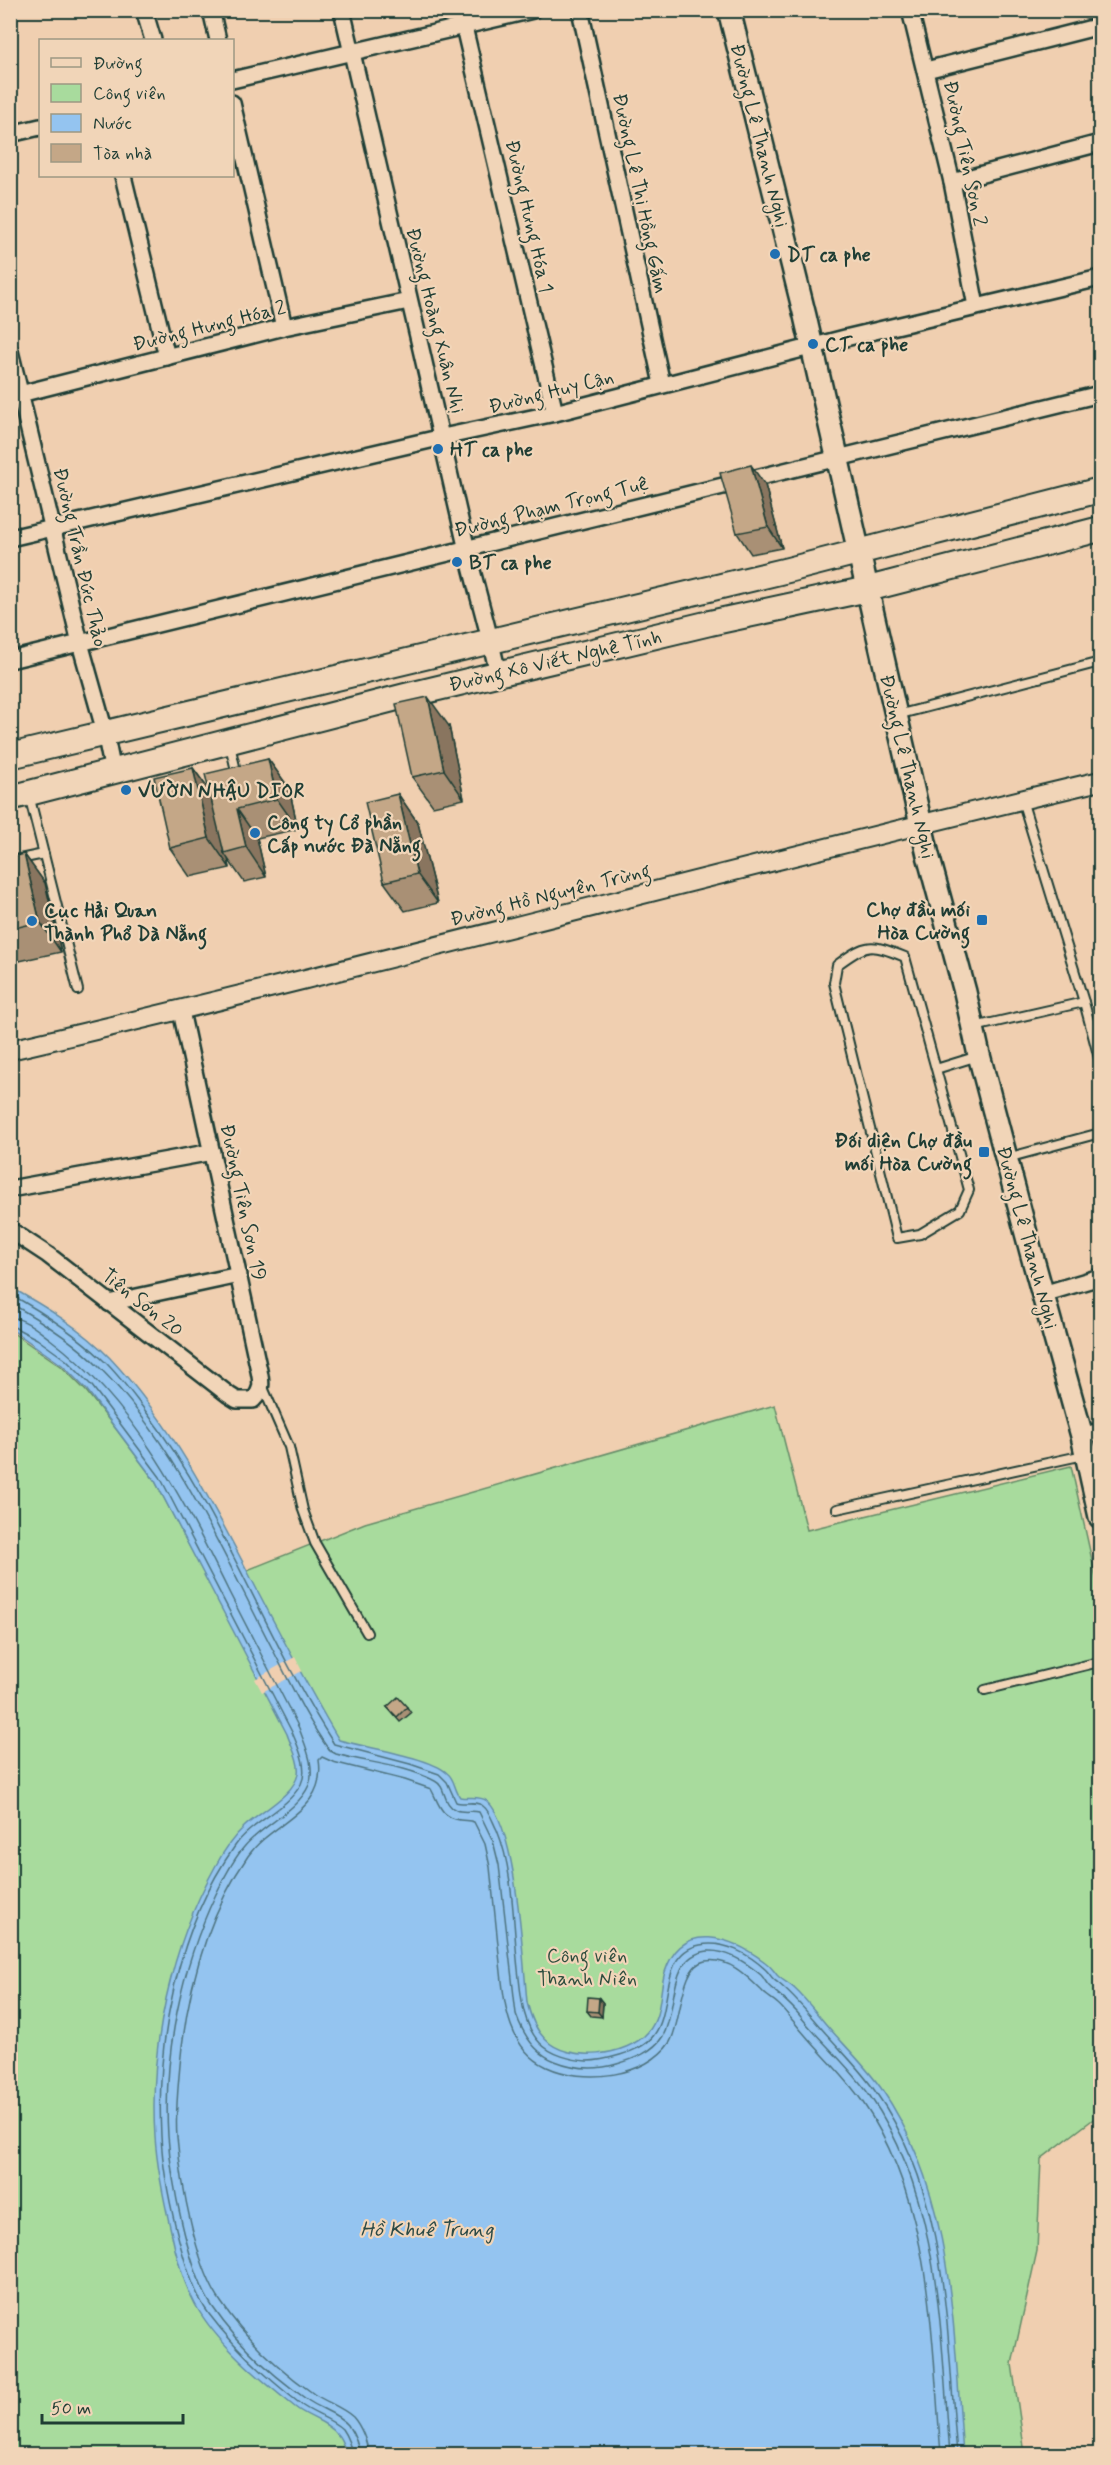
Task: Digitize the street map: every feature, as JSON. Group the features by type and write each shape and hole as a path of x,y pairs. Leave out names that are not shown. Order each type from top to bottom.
{"main road":[{"name":"Đường Lê Thanh Nghị","path":"729,10 860,552 921,824 1006,1159 1043,1294 1089,1441 1101,1517"},
{"name":"Đường Xô Viết Nghệ Tĩnh","path":"10,756 860,552 1101,490"},
{"name":"Đường Xô Viết Nghệ Tĩnh","path":"19,796 113,772 175,761 229,742 498,674 710,623 868,589 1101,529"}],"street":[{"path":"144,10 153,39"},
{"path":"210,10 218,39"},
{"name":"Đường Hoàng Xuân Nhị","path":"342,10 498,674"},
{"path":"234,80 533,10"},
{"name":"Đường Lê Thị Hồng Gấm","path":"580,10 662,384"},
{"name":"Đường Tiên Sơn 2","path":"910,10 952,182 976,306"},
{"path":"926,70 1101,26"},
{"name":"Đường Hưng Hóa 1","path":"464,27 555,414"},
{"path":"234,112 284,327"},
{"path":"10,134 39,127"},
{"path":"952,182 1101,142"},
{"path":"123,177 167,357"},
{"name":"Đường Huy Cận","path":"10,538 443,437 555,414 662,384 976,306 1101,278"},
{"name":"Đường Hưng Hóa 2","path":"21,394 284,327 409,301"},
{"name":"Đường Trần Đức Thảo","path":"10,351 113,772"},
{"name":"Đường Phạm Trọng Tuệ","path":"10,660 1101,394"},
{"name":"Đường Hồ Nguyên Trừng","path":"10,1050 181,1011 921,824 1101,781"},
{"name":"Đường Tiên Sơn 19","path":"181,1011 261,1384"},
{"path":"10,1190 212,1152"},
{"name":"Tiên Sơn 20","path":"10,1230 48,1255 237,1400 253,1400 260,1393 261,1384"},
{"path":"109,1303 238,1275"},
{"path":"1043,1294 1101,1277"}],"lane":[{"path":"895,715 1101,662"},
{"path":"229,742 240,788"},
{"path":"19,796 44,854 78,990"},
{"path":"1022,800 1101,1062"},
{"path":"10,861 44,854"},
{"path":"879,946 905,957 936,1069 969,1190 960,1210 920,1234 897,1238 834,983 837,965 860,948 879,946"},
{"path":"974,1027 1084,1002"},
{"path":"936,1069 979,1055"},
{"path":"1006,1159 1101,1133"},
{"path":"261,1384 289,1448 311,1535 367,1633"},
{"path":"837,1509 1089,1441"},
{"path":"985,1690 1099,1662 1101,1670"}],"green space":[{"name":"Công viên Thanh Niên","path":"10,1331 61,1366 86,1391 116,1429 155,1481 210,1585 365,1523 775,1405 807,1530 1071,1466 1100,1596 1100,2114 1041,2159 1037,2251 1012,2364 1025,2454 11,2454"}],"water":[{"name":"Hồ Khuê Trung","path":"10,1287 88,1337 110,1358 152,1409 206,1493 294,1661 339,1740 396,1753 438,1767 450,1775 460,1797 484,1799 497,1815 512,1865 517,1896 527,2002 533,2022 545,2039 555,2047 582,2054 613,2051 639,2040 653,2026 656,2019 663,1979 673,1955 683,1944 696,1939 709,1938 724,1940 738,1946 767,1964 800,1994 869,2073 881,2088 905,2129 924,2173 937,2218 952,2312 963,2454 347,2454 340,2438 333,2430 300,2411 254,2373 215,2333 195,2304 183,2278 161,2184 156,2149 154,2103 160,2032 166,1998 186,1930 215,1867 240,1831 291,1788 296,1781 298,1764 287,1734 155,1481 87,1390 62,1365 11,1329"}],"pier":[{"path":"295,1657 302,1671 262,1692 255,1679"}],"building":[{"path":"751,465 768,527 737,533 720,473"},
{"path":"428,697 444,770 412,777 396,704"},
{"path":"268,759 277,799 237,809 246,847 224,853 205,774"},
{"path":"193,768 209,838 170,848 154,777"},
{"path":"398,794 417,874 384,882 365,802"},
{"path":"24,854 40,922 10,929 10,857"},
{"path":"398,1697 407,1707 397,1717 387,1707"},
{"path":"588,1997 599,1998 598,2012 587,2011"}],"place":[{"name":"DT ca phe","path":"775,254"},
{"name":"CT ca phe","path":"813,344"},
{"name":"HT ca phe","path":"438,449"},
{"name":"BT ca phe","path":"457,562"},
{"name":"VƯỜN NHẬU DIOR","path":"126,790"},
{"name":"Công ty Cổ phần Cấp nước Đà Nẵng","path":"255,833"},
{"name":"Chợ đầu mối Hòa Cường","path":"982,920"},
{"name":"Cục Hẳi Quan Thành Phổ Dà Nẵng","path":"32,921"},
{"name":"Đối diện Chợ đầu mối Hòa Cường","path":"984,1152"}]}
